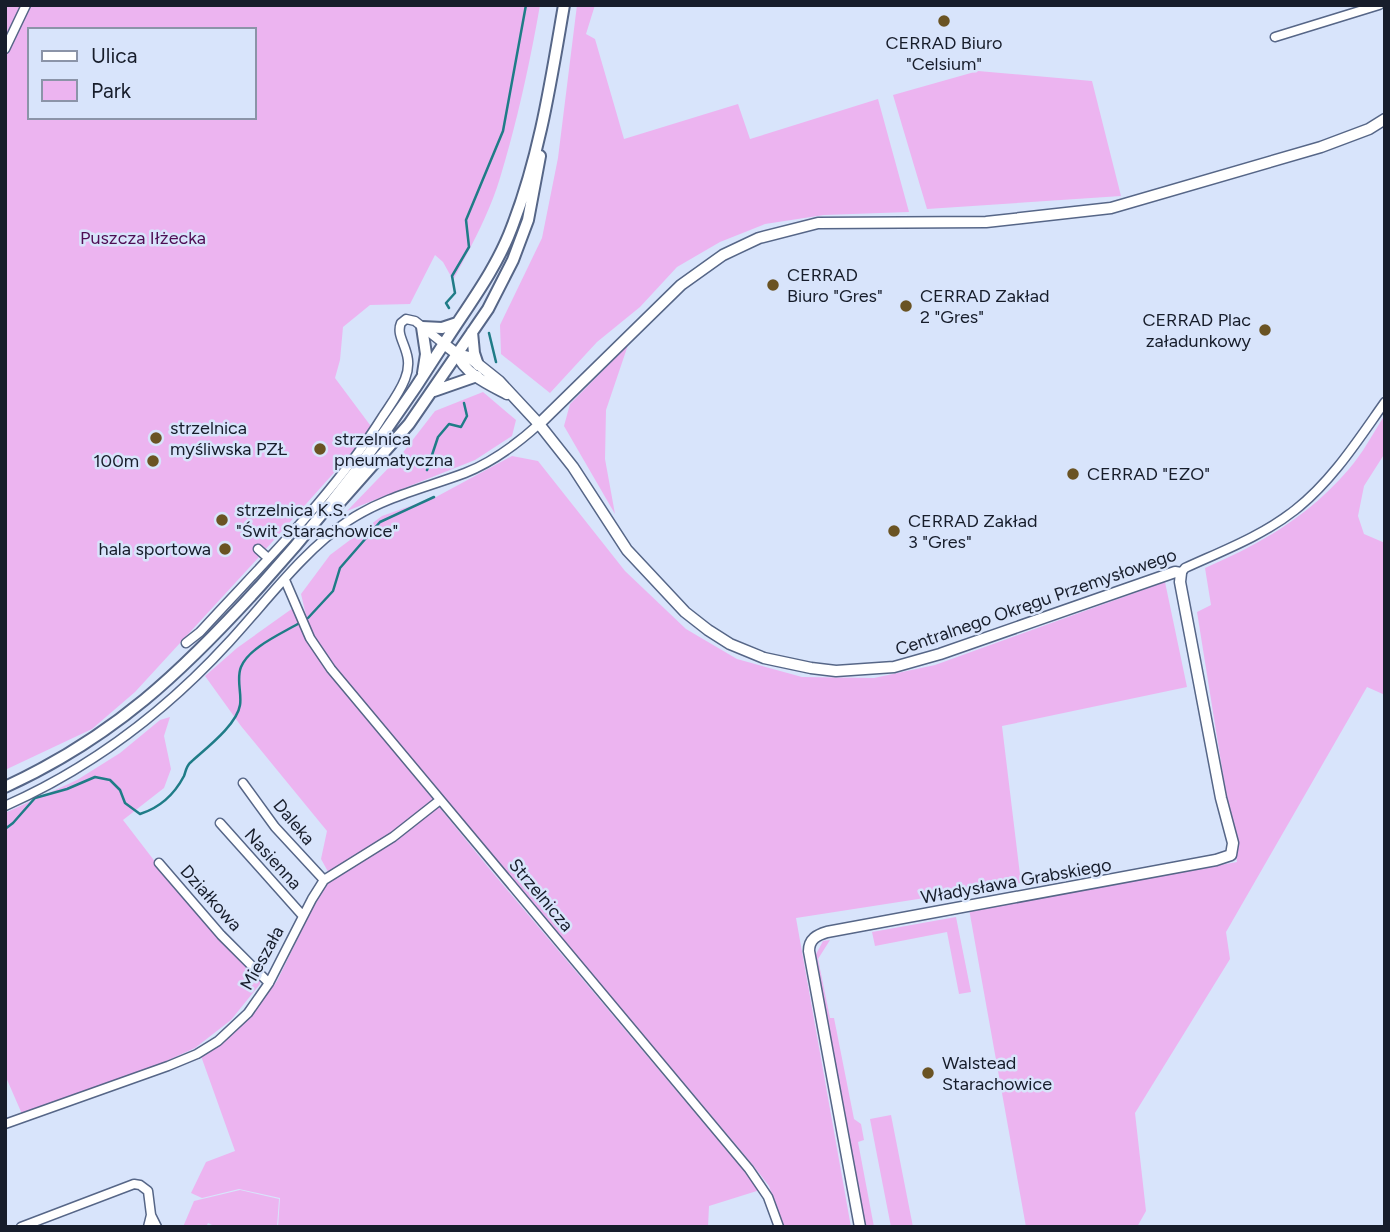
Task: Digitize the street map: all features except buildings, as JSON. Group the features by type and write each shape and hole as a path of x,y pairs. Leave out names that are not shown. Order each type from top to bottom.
{"main road":[{"path":"5,787 48,767 79,748 163,686 209,642 377,463 432,392 501,285 528,220 564,5"},
{"path":"301,541 376,447 497,260 512,228 542,132"},
{"path":"422,379 426,354 422,327 442,328 457,323"},
{"path":"432,392 478,371 472,332"}],"street":[{"path":"5,48 26,5"},
{"path":"1275,37 1379,5"},
{"path":"5,806 65,777 138,728 202,671 321,542 348,521 380,502 466,472 510,449 681,285 723,255 759,238 818,223 986,222 1111,208 1321,147 1385,119"},
{"path":"186,643 200,632 268,558 353,461 398,392 409,364 399,335 401,323 411,319 444,344"},
{"name":"Centralnego Okręgu Przemysłowego","path":"444,344 457,354 469,357 478,371 499,382 539,424 573,467 627,550 700,625 752,653 775,661 836,671 868,670 906,664 1175,572 1181,573 1185,568 1263,531 1302,505 1334,471 1385,402"},
{"path":"258,549 268,558"},
{"name":"Władysława Grabskiego","path":"860,1227 809,951 810,941 827,932 1216,860 1231,855 1232,839 1221,797 1180,582 1181,573"},
{"name":"Strzelnicza","path":"285,580 310,638 324,660 749,1169 768,1197 779,1227"},
{"name":"Daleka","path":"243,783 275,827 324,880"},
{"name":"Mieszała","path":"5,1124 197,1054 229,1031 251,1009 270,983 324,880 393,838 440,800"},
{"name":"Nasienna","path":"220,823 303,916"},
{"name":"Działkowa","path":"159,863 221,935 270,983"},
{"path":"21,1227 134,1184 148,1191 151,1215 157,1227"},
{"path":"148,1227 151,1215"}],"green space":[{"name":"Puszcza Iłżecka","path":"5,5 540,5 523,92 496,191 453,280 443,262 435,255 410,304 370,305 343,327 340,360 335,378 373,429 265,550 259,546 255,552 259,557 135,692 92,729 5,770"},
{"path":"577,5 595,5 586,34 595,39 624,139 738,104 750,139 878,99 909,212 824,215 765,224 720,242 677,267 640,307 597,342 550,393 501,354 500,325 542,238 558,158"},
{"path":"978,71 1092,81 1121,196 927,209 893,95"},
{"path":"628,345 606,410 605,459 615,514 564,426 570,404"},
{"path":"483,392 516,420 512,436 475,460 347,511 401,455 435,411"},
{"path":"1385,415 1385,453 1364,486 1358,516 1364,534 1385,543 1385,695 1367,687 1226,932 1230,959 1135,1113 1146,1211 1137,1227 1026,1227 969,909 1237,862 1197,612 1211,605 1205,568 1265,539 1318,501 1354,463"},
{"path":"512,456 538,461 625,571 686,629 737,659 802,677 874,678 935,665 1165,582 1187,687 1002,726 1021,883 796,918 851,1227 783,1227 769,1186 752,1164 326,657 309,628 301,594 330,555 382,516 436,497"},
{"path":"293,608 322,663 488,867 760,1190 709,1206 708,1227 278,1227 280,1198 239,1189 202,1198 191,1193 206,1162 235,1151 201,1056 253,1012 277,981 312,909 331,877 321,859 327,831 241,726 205,676 237,648"},
{"path":"170,717 164,736 171,769 164,788 123,820 186,902 260,980 260,984 231,1020 195,1048 162,1063 22,1114 5,1075 5,813 77,780 120,753 160,720"},
{"path":"956,917 971,992 959,994 947,932 875,946 872,932"},
{"path":"830,940 818,959 830,1018 834,1018 854,1119 861,1124 864,1140 858,1142 874,1227 866,1227 815,956 823,941"},
{"path":"891,1115 913,1227 891,1227 870,1119"},
{"path":"240,1190 279,1199 277,1227 216,1227 208,1223 206,1227 183,1227 194,1201"}],"waterway":[{"path":"449,308 446,303 455,293 452,276 469,247 466,220 503,131 526,5"},
{"path":"489,333 496,362"},
{"path":"427,470 438,437 449,424 461,427 467,416 464,403"},
{"path":"308,618 333,591 340,568 380,522 434,497"},
{"path":"5,829 35,798 95,777 110,780 120,790 125,803 140,814 160,804 176,789 189,764 220,736 238,713 239,676 245,660 267,641 301,622"}],"place":[{"name":"CERRAD Biuro \"Celsium\"","path":"944,21"},
{"name":"CERRAD Biuro \"Gres\"","path":"773,285"},
{"name":"CERRAD Zakład 2 \"Gres\"","path":"906,306"},
{"name":"CERRAD Plac załadunkowy","path":"1265,330"},
{"name":"strzelnica myśliwska PZŁ","path":"156,438"},
{"name":"strzelnica pneumatyczna","path":"320,449"},
{"name":"100m","path":"153,461"},
{"name":"CERRAD \"EZO\"","path":"1073,474"},
{"name":"strzelnica K.S. \"Świt Starachowice\"","path":"222,520"},
{"name":"CERRAD Zakład 3 \"Gres\"","path":"894,531"},
{"name":"hala sportowa","path":"225,549"},
{"name":"Walstead Starachowice","path":"928,1073"}]}
